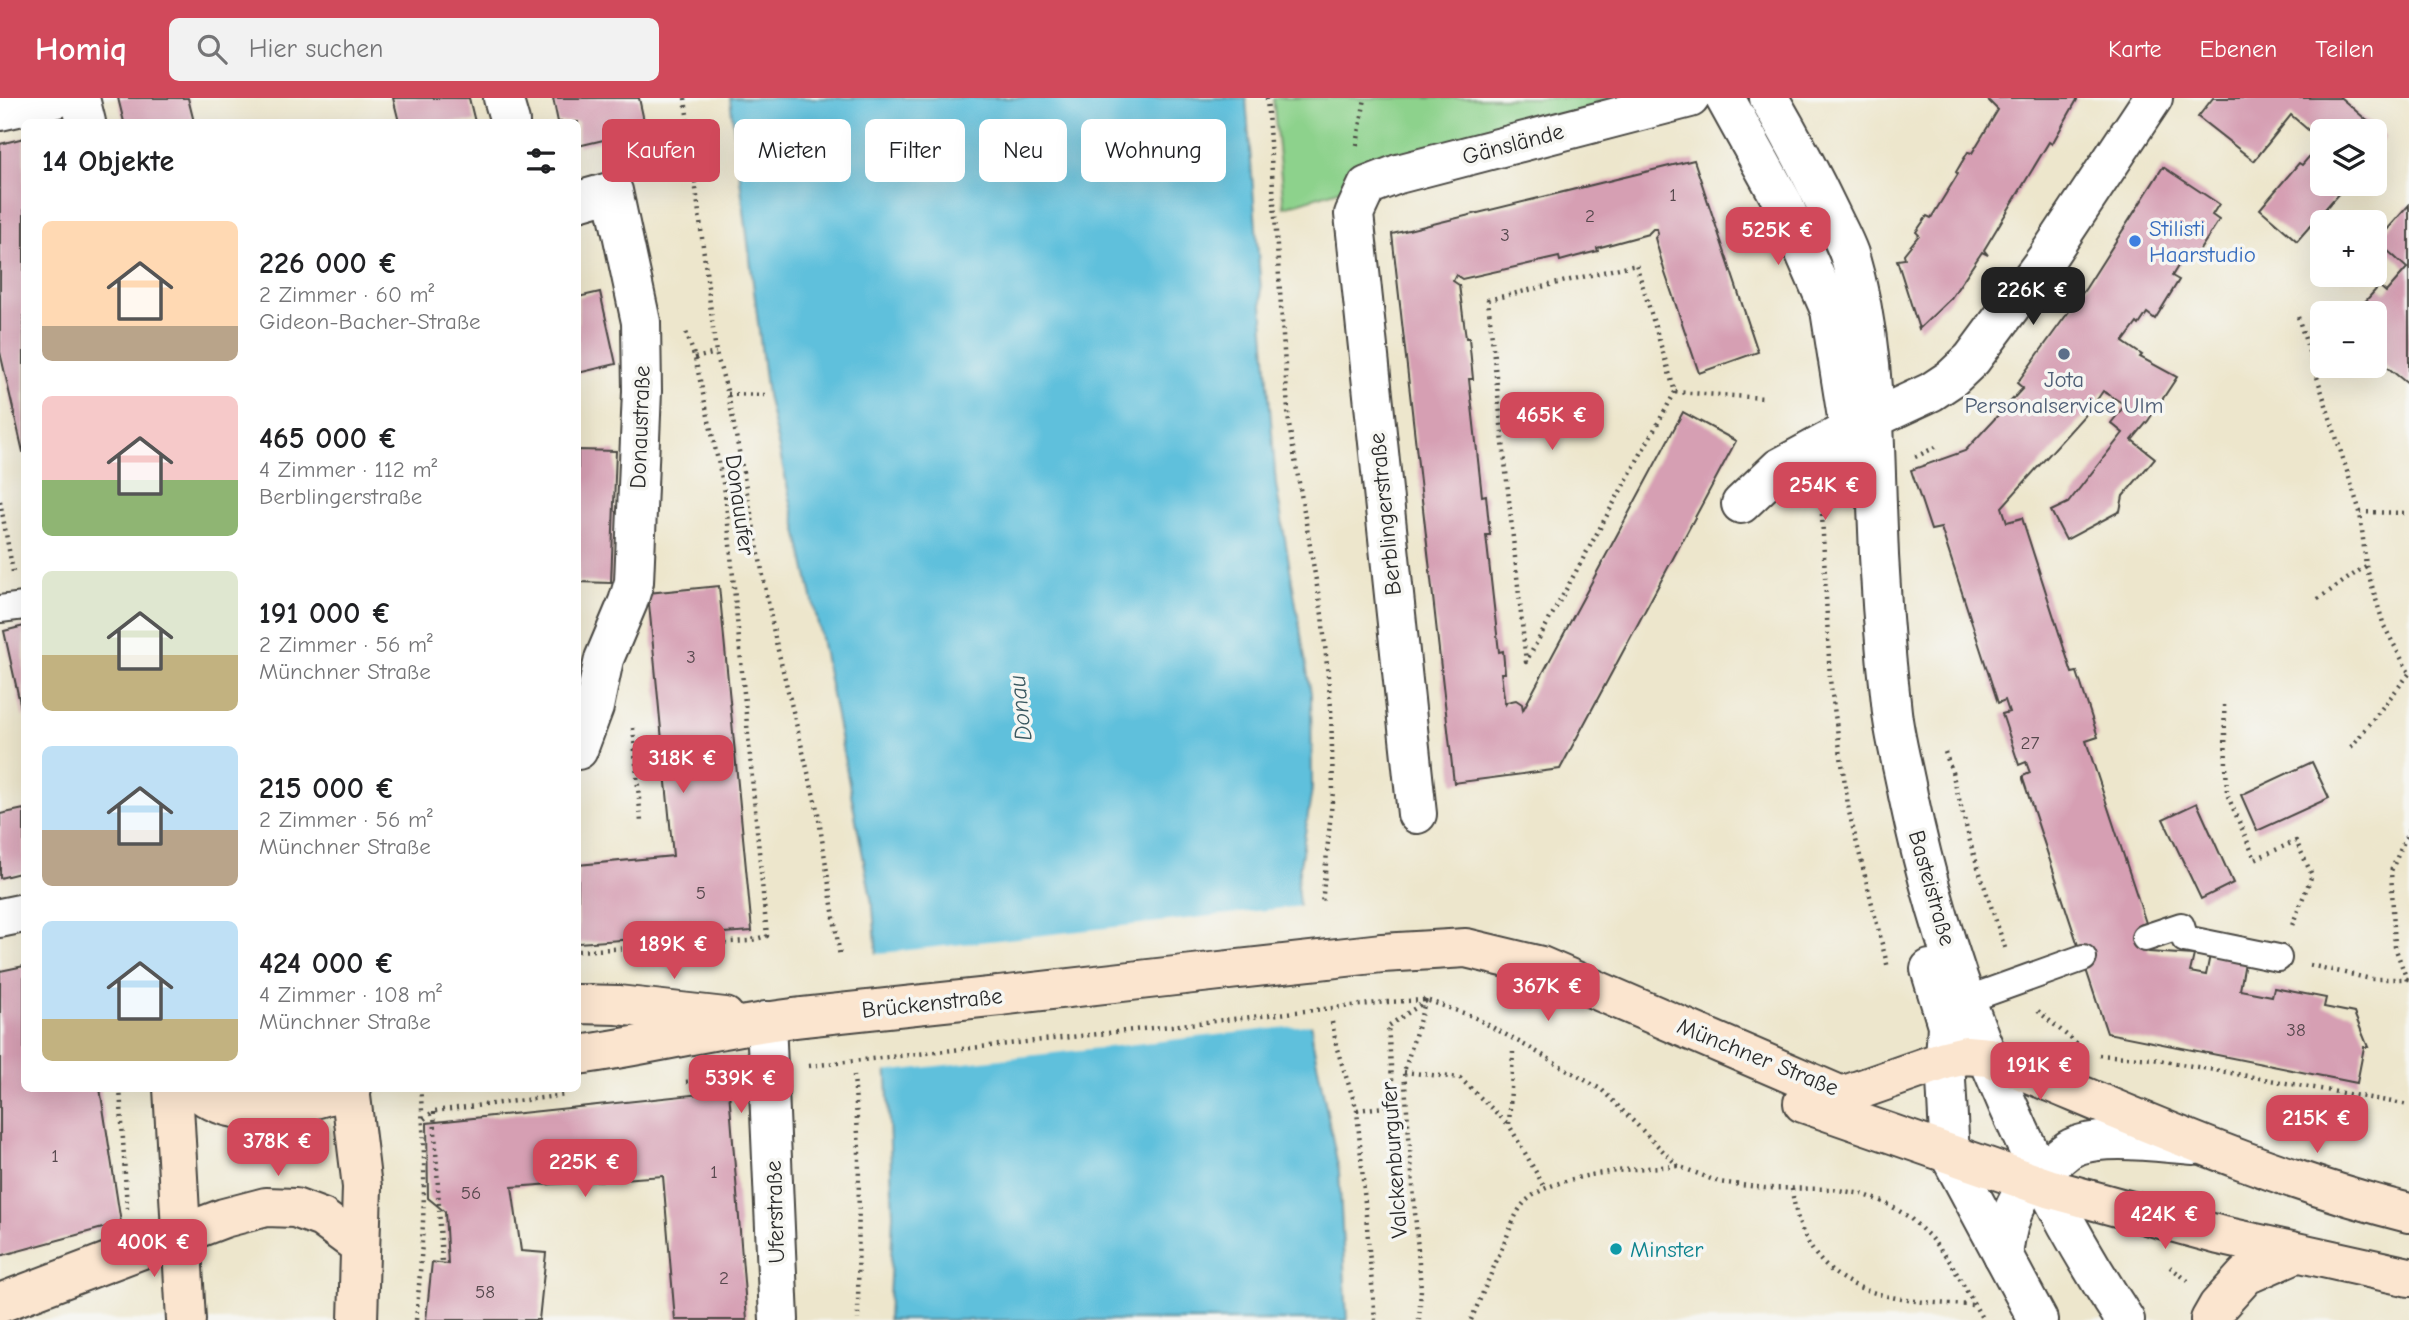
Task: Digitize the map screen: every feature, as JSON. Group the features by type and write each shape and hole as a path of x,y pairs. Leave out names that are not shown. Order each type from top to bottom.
{"main road":[{"name":"Münchner Straße","path":"1382,953 1466,948 1541,966 1842,1096 1945,1060 1966,1055 1989,1057 2296,1179 2409,1213"},
{"name":"Münchner Straße","path":"1422,950 1537,986 1765,1090 1950,1156 2040,1180 2219,1235 2409,1277"},
{"name":"Brückenstraße","path":"581,1055 625,1049 766,1021 1382,953"},
{"name":"Brückenstraße","path":"581,1004 618,1005 766,1021"},
{"path":"173,1092 186,1320"},
{"path":"198,1092 236,1110 266,1110 341,1092"},
{"path":"351,1092 362,1187 359,1319"},
{"path":"0,1303 181,1233 266,1207 295,1208 322,1218 360,1246"},
{"path":"2210,1320 2218,1306 2246,1275 2296,1252"}],"street":[{"path":"0,111 58,98"},
{"path":"80,98 85,119"},
{"path":"503,98 509,119"},
{"name":"Gänslände","path":"1354,214 1367,186 1398,174 1690,98"},
{"path":"1725,98 1783,203 1830,310 1848,432"},
{"path":"1769,98 1804,157 1848,251 1866,321 1848,432"},
{"path":"1741,504 1779,468 1931,392 1952,378 1972,359 2046,259 2153,98"},
{"name":"Donaustraße","path":"581,742 594,707 591,671 634,582 642,391 641,322 595,196"},
{"name":"Berblingerstraße","path":"1354,214 1417,814"},
{"name":"Basteistraße","path":"1848,432 1882,612 1892,716 1918,840 1942,930 1966,1000 2040,1180 2125,1320"},
{"name":"Basteistraße","path":"1848,432 1870,720 1886,810 1904,882 1947,1025 1945,1060 1950,1156 2038,1320"},
{"path":"0,918 21,914"},
{"name":"Uferstraße","path":"766,1021 779,1320"},
{"path":"2003,1255 2006,1226 2019,1198 2074,1147 2127,1140 2210,1147"}],"lane":[{"path":"2145,939 2181,926 2185,939 2278,958"},
{"path":"1966,1000 2083,958"}],"path":[{"path":"685,98 688,119"},
{"path":"1267,98 1289,425 1322,615 1331,707 1333,791 1322,904"},
{"path":"696,182 716,353 728,394 775,638 818,813 840,957"},
{"path":"1636,264 1675,392 1526,662 1488,300 1636,264"},
{"path":"2298,317 2360,512 2366,566 2384,626 2409,673 2351,747"},
{"name":"Donauufer","path":"581,951 748,941 767,936 724,492 695,358 716,353"},
{"path":"1675,392 1764,398"},
{"path":"728,394 767,395"},
{"path":"1848,432 1832,693 1849,812 1889,974"},
{"path":"0,501 15,608"},
{"path":"2360,512 2409,513"},
{"path":"2318,599 2366,566"},
{"path":"2224,705 2227,794 2255,859 2296,841 2312,875 2278,958 2371,979 2408,979 2395,947 2391,871 2409,830"},
{"path":"1952,772 1990,909 2017,981 2034,1007 2087,1052 2111,1057 2153,1059 2408,1105"},
{"path":"1357,1110 1394,1106 1388,1026 1426,1000"},
{"path":"809,1066 1387,1002 1426,1000 1472,1016 1602,1090 1678,1166 1718,1182 1792,1189 1832,1189 1862,1194 1886,1203 1909,1217 1929,1236 1951,1263 1983,1320"},
{"name":"Valckenburgufer","path":"1419,1320 1421,1289 1404,1072 1426,1000"},
{"path":"1332,1022 1357,1110 1375,1320"},
{"path":"1509,1125 1513,1052"},
{"path":"1404,1072 1460,1078 1509,1125 1545,1188"},
{"path":"854,1075 859,1150 858,1320"},
{"path":"120,1092 127,1210"},
{"path":"416,1320 423,1250 424,1119 421,1092"},
{"path":"434,1111 442,1264"},
{"path":"1471,1320 1524,1203 1545,1188 1593,1175 1678,1166"},
{"path":"1792,1189 1794,1209 1805,1241 1824,1265 1857,1288 1899,1299 1975,1305"}],"green space":[{"path":"1273,98 1636,98 1284,207"}],"water":[{"name":"Donau","path":"730,98 1246,98 1276,485 1311,694 1312,789 1297,885 1313,1043 1339,1171 1347,1320 888,1320 893,1214 887,1077 873,908 820,633 767,395 740,182 851,182 851,119 734,119 734,130"}],"pier":[{"path":"1303,906 1315,1024 883,1072 873,954"}],"building":[{"path":"118,98 188,98 193,119 123,119"},
{"path":"393,98 469,98 474,119 398,119"},
{"path":"553,98 639,98 644,119 602,119 602,140 581,145 581,119 557,119"},
{"path":"1986,98 2078,98 1984,250 1988,255 1982,252 1951,298 1919,329 1897,260 1905,259 1904,254 1919,235 1916,232 1927,216 1931,218 1968,152 1972,153 1998,110"},
{"path":"2213,98 2341,98 2365,119 2310,119 2310,132 2291,115 2254,161 2198,117"},
{"path":"21,139 21,443 0,352 0,144"},
{"path":"2310,156 2310,196 2336,196 2324,210 2310,210 2310,226 2297,241 2260,209 2299,163 2302,165"},
{"path":"1694,160 1758,352 1699,373 1665,273 1655,238 1657,229 1597,248 1598,251 1560,261 1559,257 1462,279 1456,275 1453,281 1459,285 1466,338 1469,338 1473,379 1469,379 1482,496 1486,495 1490,535 1486,535 1499,652 1503,651 1505,673 1501,673 1505,705 1516,700 1522,704 1523,710 1683,412 1736,441 1560,769 1454,783 1392,234"},
{"path":"2163,167 2219,204 2212,215 2219,220 2194,259 2186,253 2172,276 2179,280 2155,319 2147,313 2123,342 2142,355 2140,357 2177,377 2132,440 2155,458 2123,496 2120,511 2066,540 2051,511 2068,503 2123,433 2111,423 2125,405 2103,391 2092,407 2002,507 2007,522 2022,518 2072,673 2077,672 2078,675 2098,737 2086,741 2146,923 2140,925 2149,952 2194,955 2190,972 2206,975 2210,955 2246,957 2240,990 2272,996 2274,988 2326,998 2324,1007 2354,1013 2368,1047 2364,1047 2357,1083 2107,1033 2023,779 2023,776 2030,773 2026,762 2019,765 2002,714 2009,712 2005,700 1998,703 1941,528 1931,530 1911,470 1965,451 2023,388 2017,383 2086,288"},
{"path":"2409,205 2409,385 2387,367 2387,301 2366,301 2378,287 2386,292 2407,268 2387,250 2387,230"},
{"path":"600,292 616,364 581,372 581,296"},
{"path":"581,450 616,451 611,583 581,582"},
{"path":"719,586 752,931 581,943 581,865 673,856 648,593"},
{"path":"21,627 21,708 4,631"},
{"path":"2312,762 2329,798 2257,831 2241,795"},
{"path":"2197,803 2233,883 2201,899 2163,819"},
{"path":"21,810 21,873 0,878 0,814"},
{"path":"21,967 21,1092 101,1092 121,1223 0,1256 0,971"},
{"path":"729,1091 747,1320 675,1320 663,1176 512,1187 521,1251 546,1253 539,1320 426,1320 432,1262 448,1264 445,1212 428,1198 427,1123"}],"place":[{"name":"Stilisti Haarstudio","path":"2135,241"},
{"name":"Jota Personalservice Ulm","path":"2064,354"},
{"name":"Minster","path":"1616,1249"}]}
